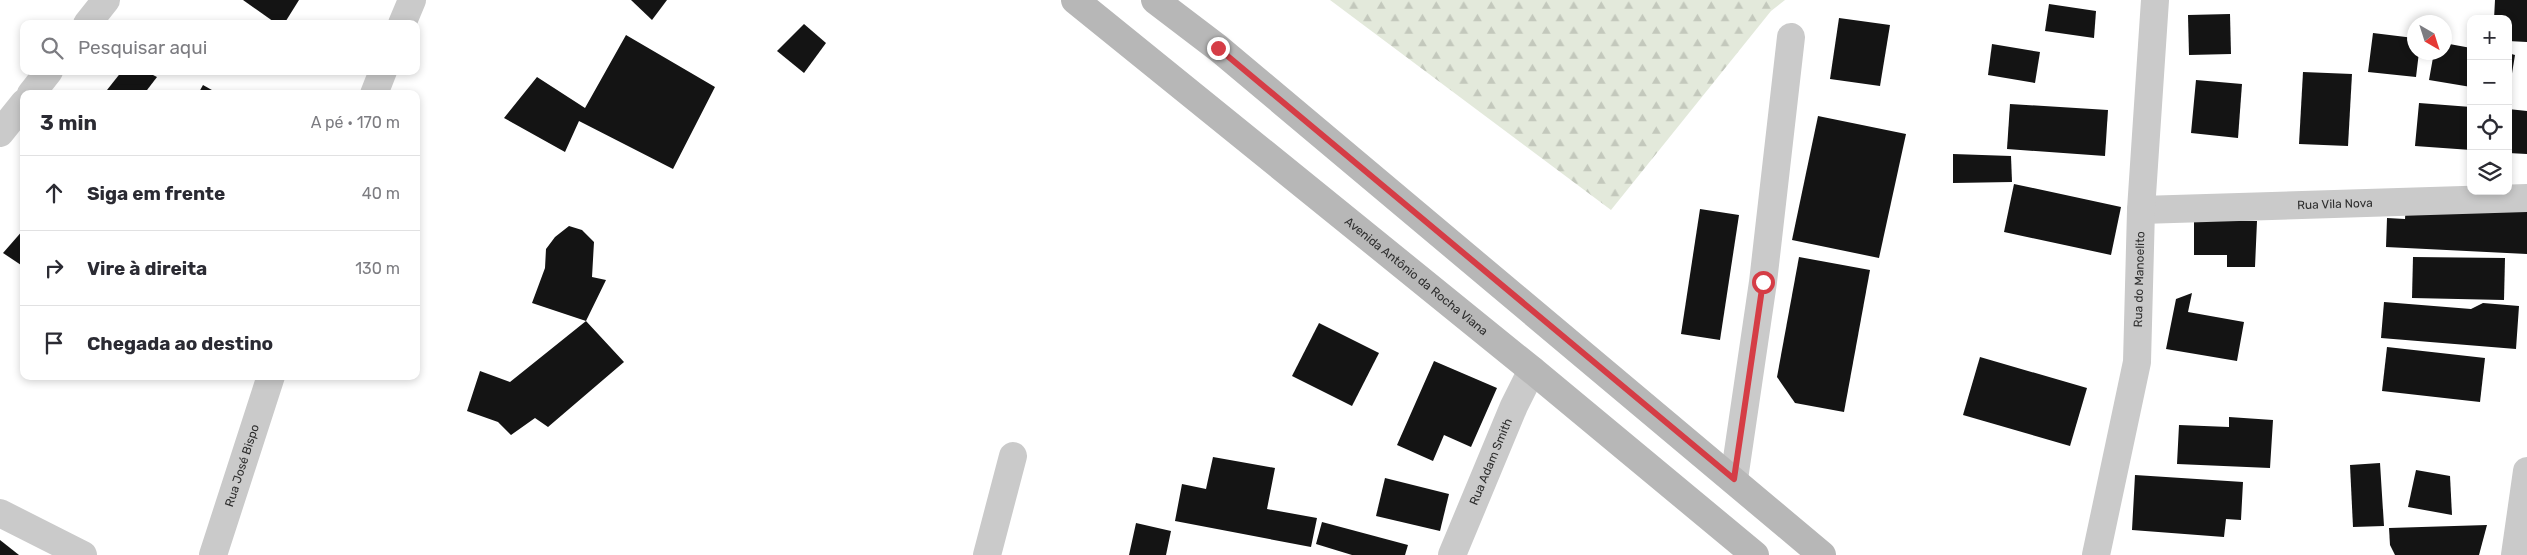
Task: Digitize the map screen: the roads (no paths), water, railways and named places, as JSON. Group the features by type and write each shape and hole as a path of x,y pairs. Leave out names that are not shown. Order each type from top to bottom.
{"main road":[{"name":"Avenida Antônio da Rocha Viana","path":"1075,0 1532,370 1755,555"},
{"path":"1156,0 1226,54 1734,479 1822,555"}],"street":[{"path":"90,20 106,0"},
{"path":"404,20 412,0"},
{"name":"Rua do Manoelito","path":"2096,555 2137,362 2141,210 2155,0"},
{"path":"1734,479 1763,282 1791,37"},
{"path":"34,90 46,75"},
{"path":"376,90 381,75"},
{"path":"0,133 20,108"},
{"name":"Rua Vila Nova","path":"2141,210 2527,198"},
{"name":"Rua Adam Smith","path":"1452,555 1514,406 1532,370"},
{"name":"Rua José Bispo","path":"213,555 269,380"},
{"path":"987,555 1013,456"},
{"path":"2515,555 2527,472"},
{"path":"0,513 83,555"}]}
